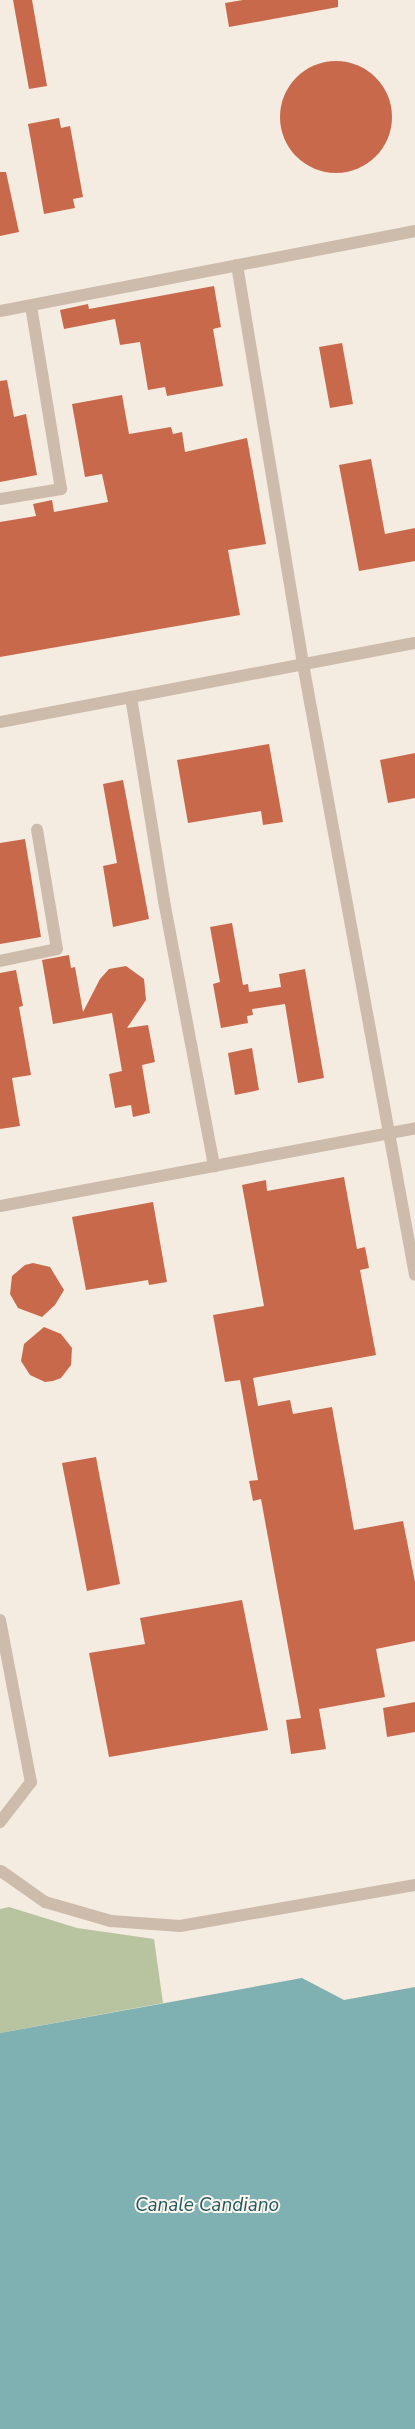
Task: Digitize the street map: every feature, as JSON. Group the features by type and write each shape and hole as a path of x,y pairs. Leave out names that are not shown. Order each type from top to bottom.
{"lane":[{"path":"0,311 415,232"},
{"path":"237,265 303,664 387,1133 415,1275"},
{"path":"0,499 61,489 32,305"},
{"path":"0,722 415,643"},
{"path":"130,697 164,901 214,1166"},
{"path":"0,961 56,949 37,830"},
{"path":"0,1206 415,1128"},
{"path":"0,1620 31,1782 0,1822"},
{"path":"0,1868 45,1902 111,1921 180,1926 415,1885"}],"green space":[{"path":"9,1907 77,1928 154,1939 163,2003 0,2033 0,1909"}],"water":[{"name":"Canale Candiano","path":"302,1978 344,2000 415,1987 415,2429 0,2429 0,2033"}],"building":[{"path":"13,0 32,0 47,86 29,89"},
{"path":"243,0 338,0 338,7 229,27 225,3"},
{"path":"336,61 358,65 376,77 388,95 392,117 388,139 376,157 358,169 336,173 314,169 296,157 284,139 280,117 284,95 296,77 314,65"},
{"path":"59,118 61,128 70,126 83,197 73,199 75,208 44,214 28,124"},
{"path":"0,172 6,172 19,232 0,236"},
{"path":"214,286 221,327 213,329 223,386 167,396 165,387 148,390 140,342 120,345 115,319 64,329 60,310 88,304 89,309"},
{"path":"342,343 353,404 330,408 319,347"},
{"path":"7,380 14,417 26,414 37,475 0,482 0,381"},
{"path":"122,395 129,434 171,427 173,434 182,432 185,452 247,438 266,544 228,550 240,615 0,657 0,522 36,516 33,504 52,500 54,512 108,502 102,474 85,477 72,404"},
{"path":"371,459 385,534 415,528 415,561 359,571 339,465"},
{"path":"269,744 283,822 263,825 261,811 188,823 177,760"},
{"path":"415,753 415,798 388,803 380,760"},
{"path":"123,780 149,919 113,927 103,866 117,863 103,784"},
{"path":"25,839 41,937 0,944 0,843"},
{"path":"232,923 243,985 248,984 249,992 281,987 279,974 305,969 324,1078 298,1083 285,1004 252,1009 253,1015 247,1016 248,1023 221,1028 213,984 220,982 210,927"},
{"path":"69,955 71,968 75,967 83,1012 100,979 109,969 126,966 144,979 146,1000 127,1028 148,1025 155,1062 142,1065 150,1113 133,1117 131,1105 115,1108 109,1074 122,1071 112,1013 53,1024 42,960"},
{"path":"16,970 23,1006 19,1007 31,1075 12,1078 20,1126 0,1129 0,973"},
{"path":"252,1048 259,1090 235,1095 228,1053"},
{"path":"344,1177 357,1249 365,1247 369,1268 360,1270 376,1355 253,1378 258,1406 290,1400 293,1414 332,1407 354,1530 403,1521 415,1582 415,1641 376,1649 385,1697 319,1709 326,1749 291,1754 286,1720 301,1718 261,1499 253,1501 249,1481 258,1480 240,1380 225,1382 213,1315 264,1306 242,1185 266,1180 267,1191"},
{"path":"153,1202 167,1282 149,1285 148,1280 86,1290 72,1217"},
{"path":"33,1263 50,1267 64,1290 55,1305 42,1317 18,1308 10,1294 12,1276 25,1265"},
{"path":"44,1327 61,1334 72,1348 71,1365 61,1378 45,1382 30,1375 21,1361 24,1344"},
{"path":"96,1457 120,1584 87,1591 62,1463"},
{"path":"242,1600 268,1730 109,1757 89,1653 145,1644 140,1618"},
{"path":"415,1702 415,1732 387,1737 383,1708"}]}
